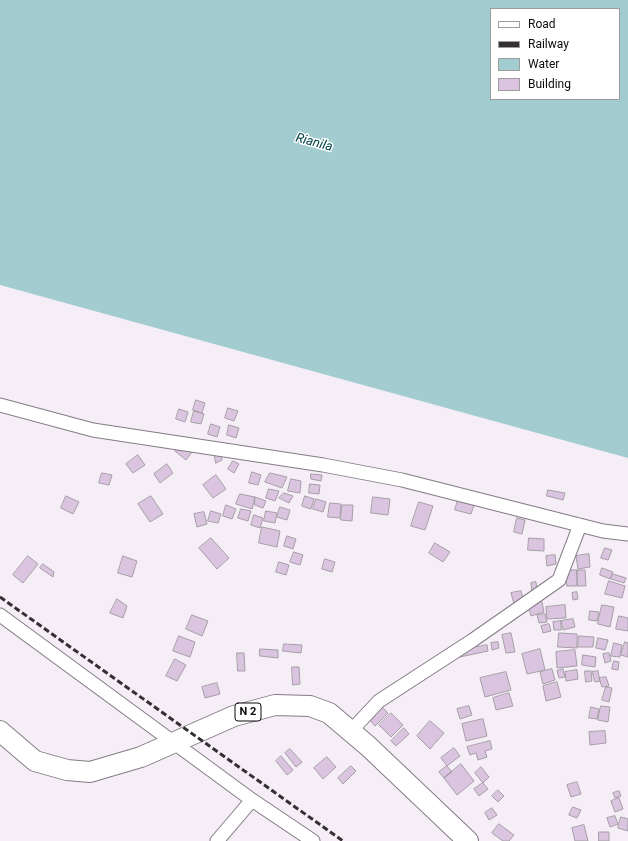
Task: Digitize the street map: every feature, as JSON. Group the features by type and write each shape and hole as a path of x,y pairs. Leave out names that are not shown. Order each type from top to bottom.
{"main road":[{"name":"N 2","path":"0,731 35,761 67,770 90,772 141,757 174,741 234,716 275,705 310,706 329,713 368,746 468,841"}],"street":[{"path":"0,405 93,430 323,465 402,480 603,531 628,534"},
{"path":"350,732 379,701 473,640 559,580 580,525"},
{"path":"0,615 174,741 252,800 313,841"},
{"path":"217,841 252,800"}],"water":[{"name":"Rianila","path":"0,0 628,0 628,458 0,285"}],"building":[{"path":"196,400 205,403 202,413 193,410"},
{"path":"228,408 238,411 234,421 225,418"},
{"path":"179,409 188,412 185,422 176,419"},
{"path":"194,411 204,414 201,424 191,422"},
{"path":"211,424 220,427 217,437 208,434"},
{"path":"229,425 239,428 236,438 227,435"},
{"path":"180,445 192,452 186,460 175,451"},
{"path":"214,453 221,454 222,460 216,463"},
{"path":"138,455 145,465 133,473 126,464"},
{"path":"233,461 239,464 234,473 228,469"},
{"path":"167,464 173,473 160,483 154,474"},
{"path":"252,472 261,475 258,485 249,483"},
{"path":"102,473 112,475 109,485 99,483"},
{"path":"270,473 287,477 282,488 265,482"},
{"path":"311,474 322,475 321,481 311,479"},
{"path":"216,475 226,489 213,498 203,485"},
{"path":"291,479 301,481 300,493 288,491"},
{"path":"310,484 320,485 319,494 309,493"},
{"path":"269,489 279,491 275,501 266,498"},
{"path":"548,490 565,493 563,500 547,496"},
{"path":"284,493 293,496 289,503 279,498"},
{"path":"240,494 255,497 252,509 236,504"},
{"path":"66,496 79,502 73,514 61,508"},
{"path":"151,496 163,514 150,522 138,504"},
{"path":"305,496 314,499 311,509 302,506"},
{"path":"255,497 266,501 263,508 255,505"},
{"path":"373,497 390,499 388,515 371,513"},
{"path":"459,497 475,502 471,514 455,510"},
{"path":"316,499 326,502 323,512 313,509"},
{"path":"419,502 433,506 425,530 411,526"},
{"path":"330,503 341,504 340,518 328,517"},
{"path":"226,505 236,509 232,519 223,516"},
{"path":"342,505 353,505 352,521 341,520"},
{"path":"280,507 290,510 287,520 277,517"},
{"path":"241,509 251,511 248,521 238,518"},
{"path":"211,511 221,514 218,523 208,521"},
{"path":"266,511 277,513 275,523 264,521"},
{"path":"204,512 207,524 197,527 194,514"},
{"path":"254,515 263,518 260,528 251,525"},
{"path":"517,518 525,520 522,534 514,532"},
{"path":"262,527 280,531 277,547 259,543"},
{"path":"287,536 296,539 293,549 284,546"},
{"path":"211,538 229,558 217,569 199,548"},
{"path":"529,538 544,539 544,551 528,550"},
{"path":"435,543 450,552 443,562 429,553"},
{"path":"605,548 612,550 608,560 601,558"},
{"path":"294,552 303,555 300,565 290,562"},
{"path":"589,554 590,567 578,569 576,556"},
{"path":"555,555 556,564 547,566 546,556"},
{"path":"28,556 38,564 23,583 13,575"},
{"path":"123,556 137,561 132,577 118,573"},
{"path":"325,559 335,562 332,572 322,569"},
{"path":"279,562 289,565 286,575 276,572"},
{"path":"43,564 54,572 53,577 40,568"},
{"path":"602,568 613,572 610,579 600,575"},
{"path":"567,570 577,570 577,586 567,586"},
{"path":"577,570 585,570 586,586 578,586"},
{"path":"613,574 626,578 624,583 611,579"},
{"path":"609,581 625,586 622,598 605,594"},
{"path":"536,582 537,592 532,593 531,583"},
{"path":"521,591 524,601 514,604 511,593"},
{"path":"577,592 578,599 573,600 572,593"},
{"path":"117,599 127,606 123,618 110,613"},
{"path":"542,602 544,612 531,616 528,606"},
{"path":"565,605 566,618 547,619 546,607"},
{"path":"602,605 614,607 610,627 598,624"},
{"path":"590,611 599,612 597,621 589,620"},
{"path":"545,614 547,622 539,623 537,615"},
{"path":"192,615 208,621 202,636 186,629"},
{"path":"619,616 628,618 628,631 616,629"},
{"path":"573,619 575,627 563,630 561,621"},
{"path":"561,621 561,630 554,630 553,622"},
{"path":"549,624 551,631 543,633 541,626"},
{"path":"511,633 515,652 506,653 502,635"},
{"path":"559,633 577,634 577,648 558,647"},
{"path":"179,636 195,642 190,657 173,651"},
{"path":"579,636 594,637 593,647 578,647"},
{"path":"598,638 608,640 605,650 596,648"},
{"path":"498,642 499,648 492,650 491,643"},
{"path":"625,642 628,643 628,657 621,655"},
{"path":"614,643 622,645 620,657 611,656"},
{"path":"284,644 302,645 301,653 283,651"},
{"path":"487,645 488,651 460,657 459,651"},
{"path":"260,649 278,650 278,658 260,656"},
{"path":"540,649 545,670 527,674 522,654"},
{"path":"575,650 577,666 557,668 556,652"},
{"path":"237,653 244,653 245,671 238,671"},
{"path":"609,653 611,661 605,663 603,654"},
{"path":"583,655 596,657 595,667 582,665"},
{"path":"175,659 186,665 177,681 166,676"},
{"path":"614,661 619,662 618,670 612,669"},
{"path":"292,667 299,667 300,684 293,685"},
{"path":"552,669 555,680 543,684 540,672"},
{"path":"563,669 565,677 559,678 557,671"},
{"path":"577,670 578,679 566,681 565,672"},
{"path":"585,671 591,671 592,681 586,682"},
{"path":"598,671 600,681 595,682 592,672"},
{"path":"506,672 511,690 485,697 480,678"},
{"path":"606,677 609,686 602,687 599,678"},
{"path":"557,682 561,697 546,701 543,686"},
{"path":"217,683 220,694 205,698 202,687"},
{"path":"606,687 612,688 609,702 602,700"},
{"path":"509,693 513,706 496,710 493,698"},
{"path":"381,706 388,713 375,726 369,719"},
{"path":"469,706 472,715 460,719 457,709"},
{"path":"601,706 610,707 608,722 598,720"},
{"path":"591,707 599,709 597,719 589,718"},
{"path":"391,713 403,725 391,737 379,725"},
{"path":"483,719 487,736 466,741 462,724"},
{"path":"430,721 444,733 430,749 417,736"},
{"path":"404,728 409,734 396,746 391,741"},
{"path":"605,731 606,743 590,745 589,732"},
{"path":"490,741 492,749 485,751 487,757 478,760 476,753 470,755 467,747"},
{"path":"454,748 460,756 447,766 441,758"},
{"path":"290,749 302,762 296,767 285,753"},
{"path":"281,756 293,770 287,775 276,761"},
{"path":"327,757 336,767 323,779 314,768"},
{"path":"461,764 474,781 457,795 444,778"},
{"path":"351,766 356,771 343,784 338,778"},
{"path":"447,766 452,772 444,778 439,772"},
{"path":"481,767 489,777 483,783 475,773"},
{"path":"577,782 581,794 571,797 567,785"},
{"path":"483,783 488,789 479,796 474,789"},
{"path":"498,790 504,796 498,802 492,796"},
{"path":"619,791 621,796 615,798 613,793"},
{"path":"619,798 623,809 615,812 611,801"},
{"path":"573,807 581,810 577,818 569,815"},
{"path":"492,808 497,815 489,820 485,813"},
{"path":"615,816 618,824 610,827 607,818"},
{"path":"621,817 628,819 628,831 618,828"},
{"path":"499,824 514,835 509,841 503,841 492,833"},
{"path":"584,825 588,841 575,841 572,828"},
{"path":"599,832 609,832 609,841 599,841"}],"railway":[{"path":"0,597 343,841"}]}
